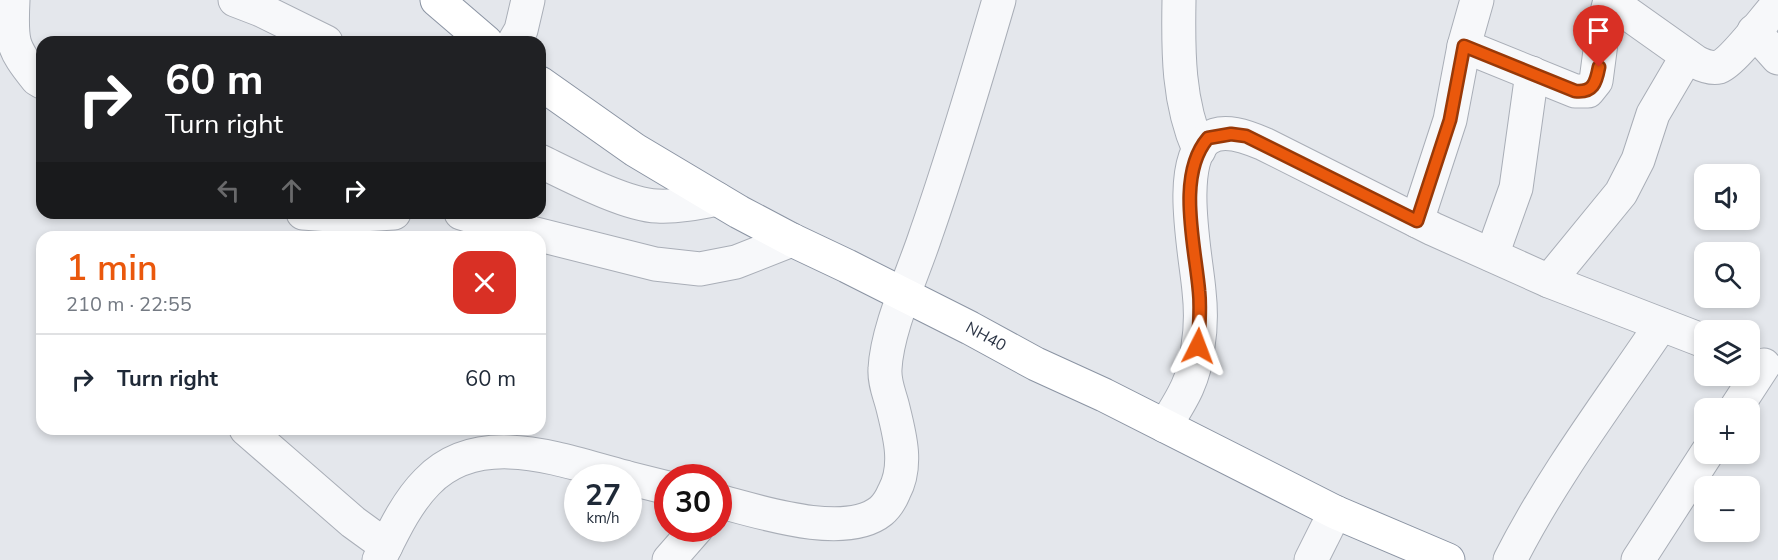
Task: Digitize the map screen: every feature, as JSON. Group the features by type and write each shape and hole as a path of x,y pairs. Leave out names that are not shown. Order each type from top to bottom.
{"highway":[{"path":"437,0 479,36"},
{"name":"NH40","path":"546,87 634,150 792,240 1335,512 1448,560"}],"street":[{"path":"13,0 7,45 36,78"},
{"path":"235,0 314,36"},
{"path":"518,36 528,0"},
{"path":"732,505 823,524 853,523 871,517 882,510 899,484 903,469 901,444 886,383 888,346 958,139 999,0"},
{"path":"1179,0 1180,81 1184,108 1199,150"},
{"path":"1464,46 1575,91 1588,91 1593,87 1598,74 1603,28 1610,1 1687,56 1707,67 1718,68 1730,59 1778,4"},
{"path":"1417,221 1450,120 1464,46 1468,4"},
{"path":"1754,32 1778,58"},
{"path":"1549,281 1621,193 1638,160 1653,114 1687,56"},
{"path":"1492,255 1516,188 1532,73"},
{"path":"1165,426 1188,390 1198,346 1199,292 1193,240 1190,180 1199,150 1208,138 1218,135 1246,136 1417,221 1549,281 1694,337"},
{"path":"546,164 633,202 655,206 678,206 717,199"},
{"path":"480,219 524,231"},
{"path":"546,237 655,264 700,269 736,262 792,240"},
{"path":"1510,560 1556,479 1661,325"},
{"path":"1743,398 1764,366"},
{"path":"253,435 353,522 382,553 398,523 425,484 457,460 520,452 577,464"},
{"path":"1638,560 1700,464"},
{"path":"1311,560 1335,512"},
{"path":"669,560 685,542"}],"route":[{"path":"1198,346 1200,312 1190,180 1193,164 1208,138 1231,134 1246,136 1417,221 1450,120 1464,46 1575,91 1588,91 1593,87 1599,67"}]}
